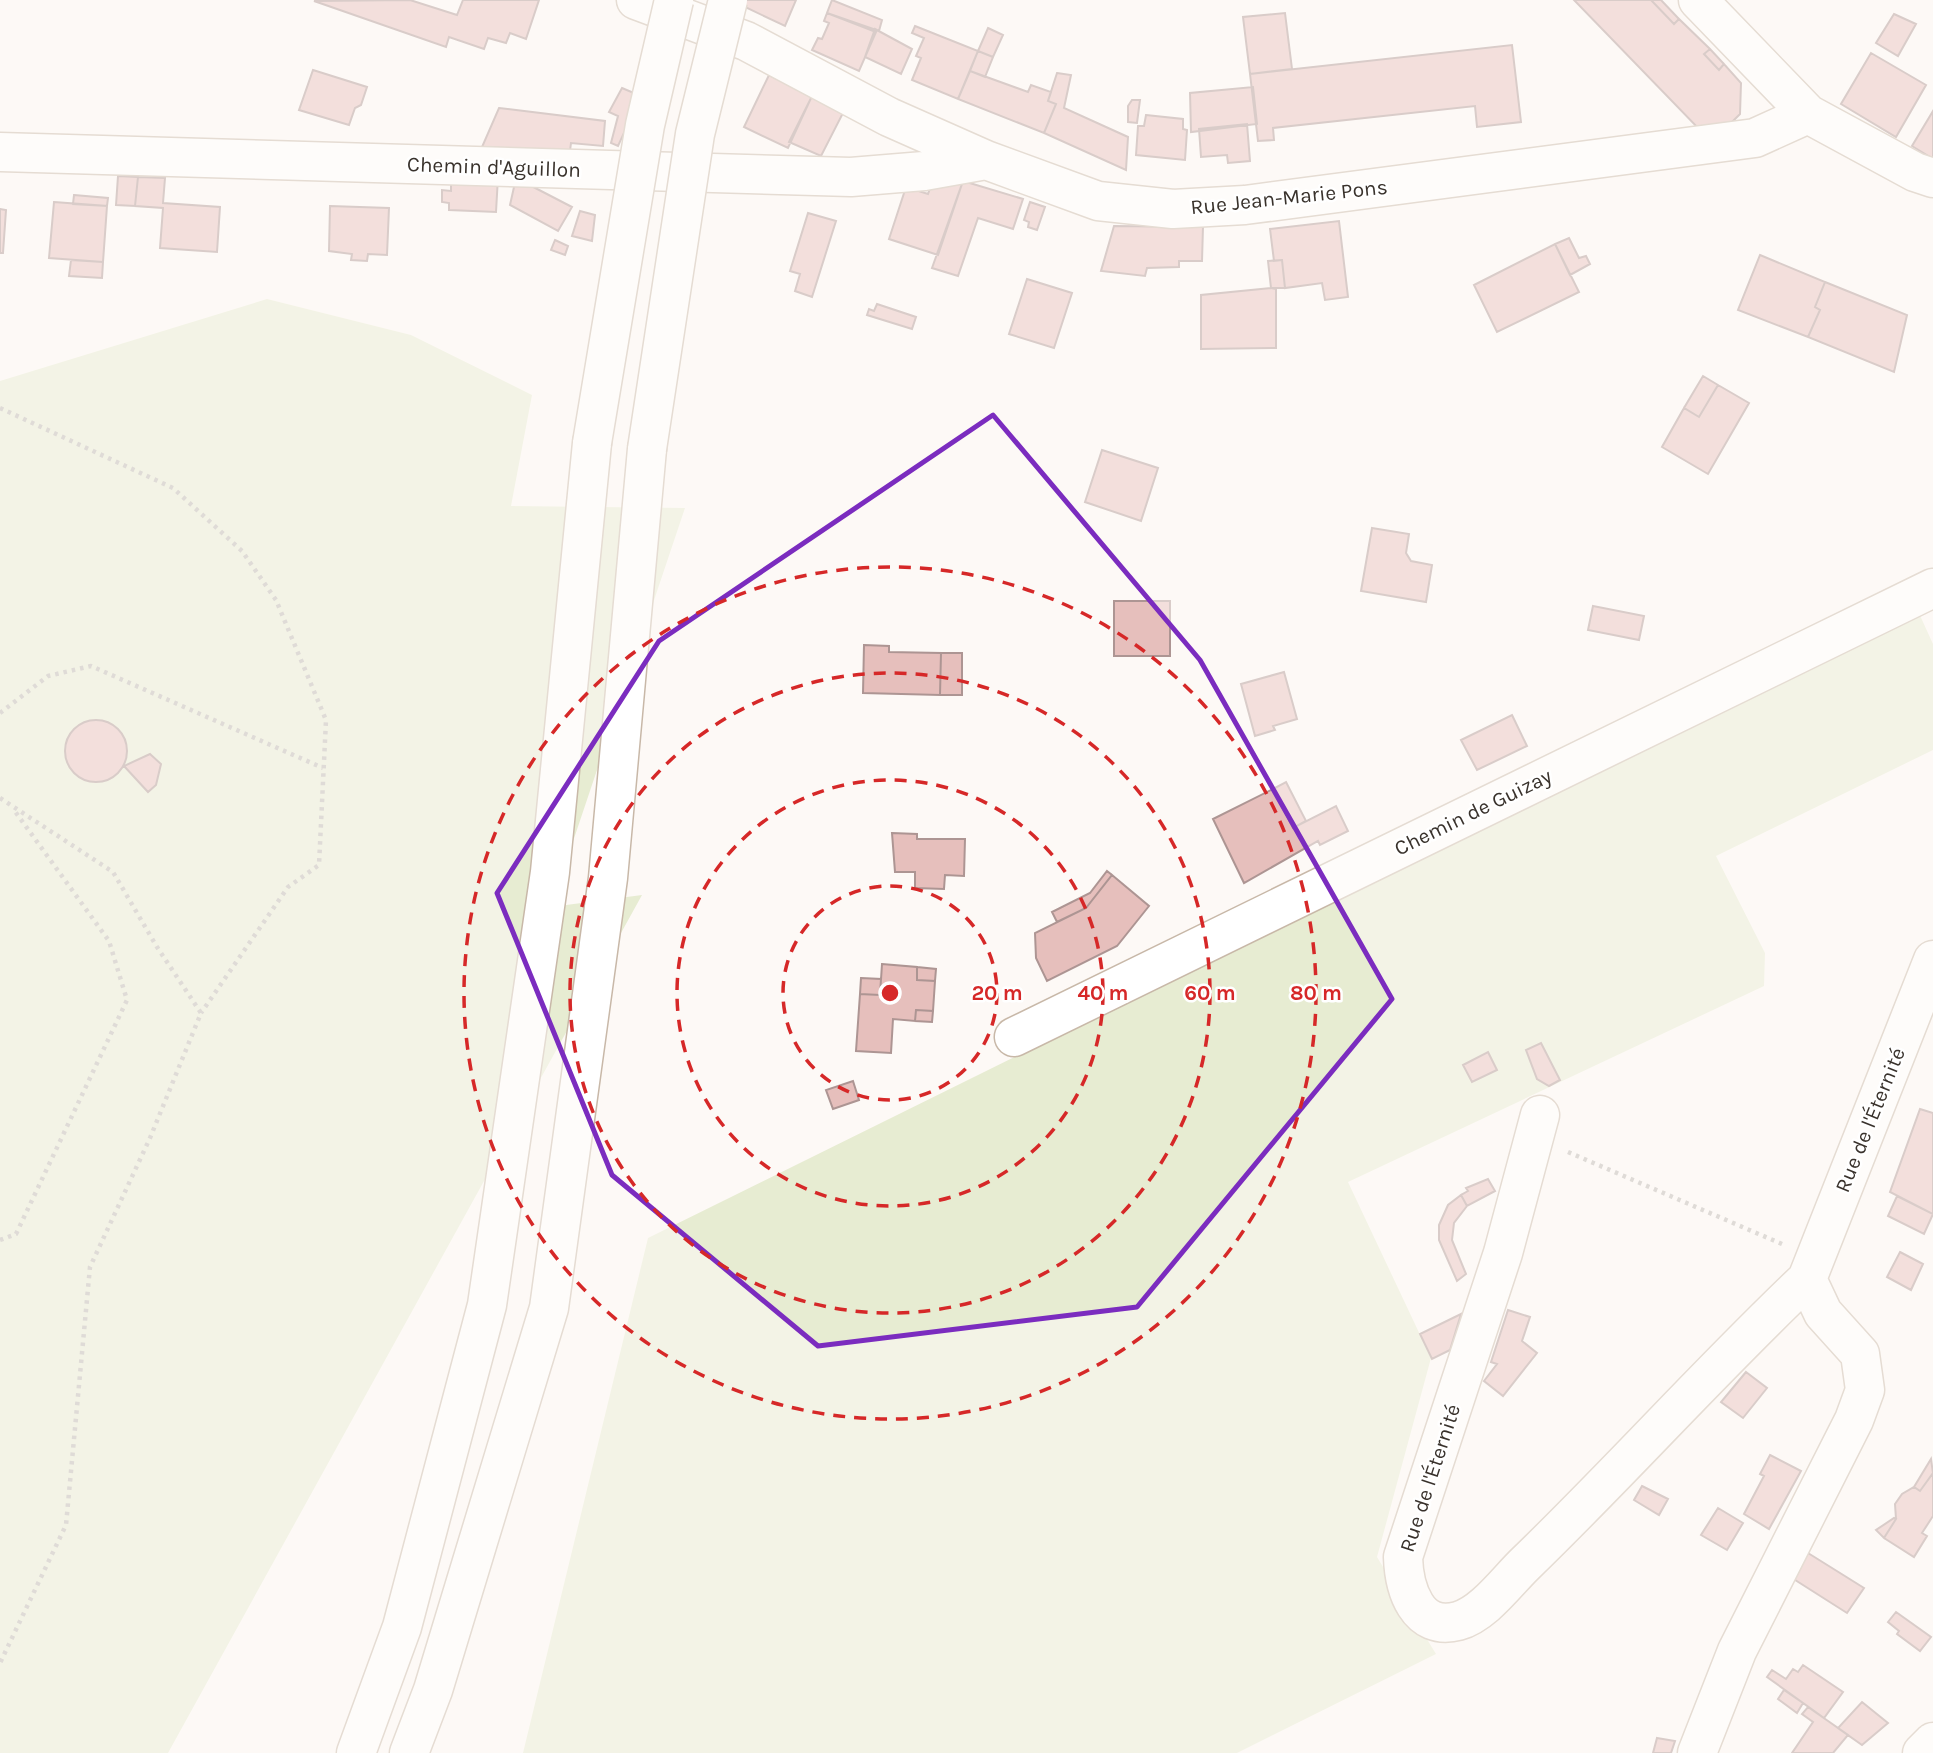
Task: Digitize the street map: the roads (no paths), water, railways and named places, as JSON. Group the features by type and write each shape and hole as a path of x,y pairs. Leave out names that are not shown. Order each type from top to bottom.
{"main road":[{"name":"Rue Jean-Marie Pons","path":"636,0 746,41 889,117 986,160 1098,201 1173,209 1245,205 1755,138 1808,114"},
{"path":"356,1753 402,1627 487,1305 550,872 592,443 645,125 674,0"},
{"path":"409,1753 433,1690 549,1308 608,878 647,449 695,135 728,0"},
{"path":"1698,0 1808,114 1915,172 1933,178"},
{"name":"Chemin d'Aguillon","path":"0,152 851,177 924,171 986,160"},
{"name":"Chemin de Guizay","path":"1014,1037 1933,588"},
{"name":"Rue de l'Éternité","path":"1536,1126 1503,1253 1403,1557 1404,1581 1409,1596 1426,1616 1439,1623 1472,1616 1572,1519 1811,1269 1933,960"},
{"path":"1697,1753 1737,1651 1854,1420 1865,1390 1860,1354 1823,1313 1811,1269"},
{"path":"330,1753 402,1627"},
{"path":"1922,1753 1933,1742"}]}
